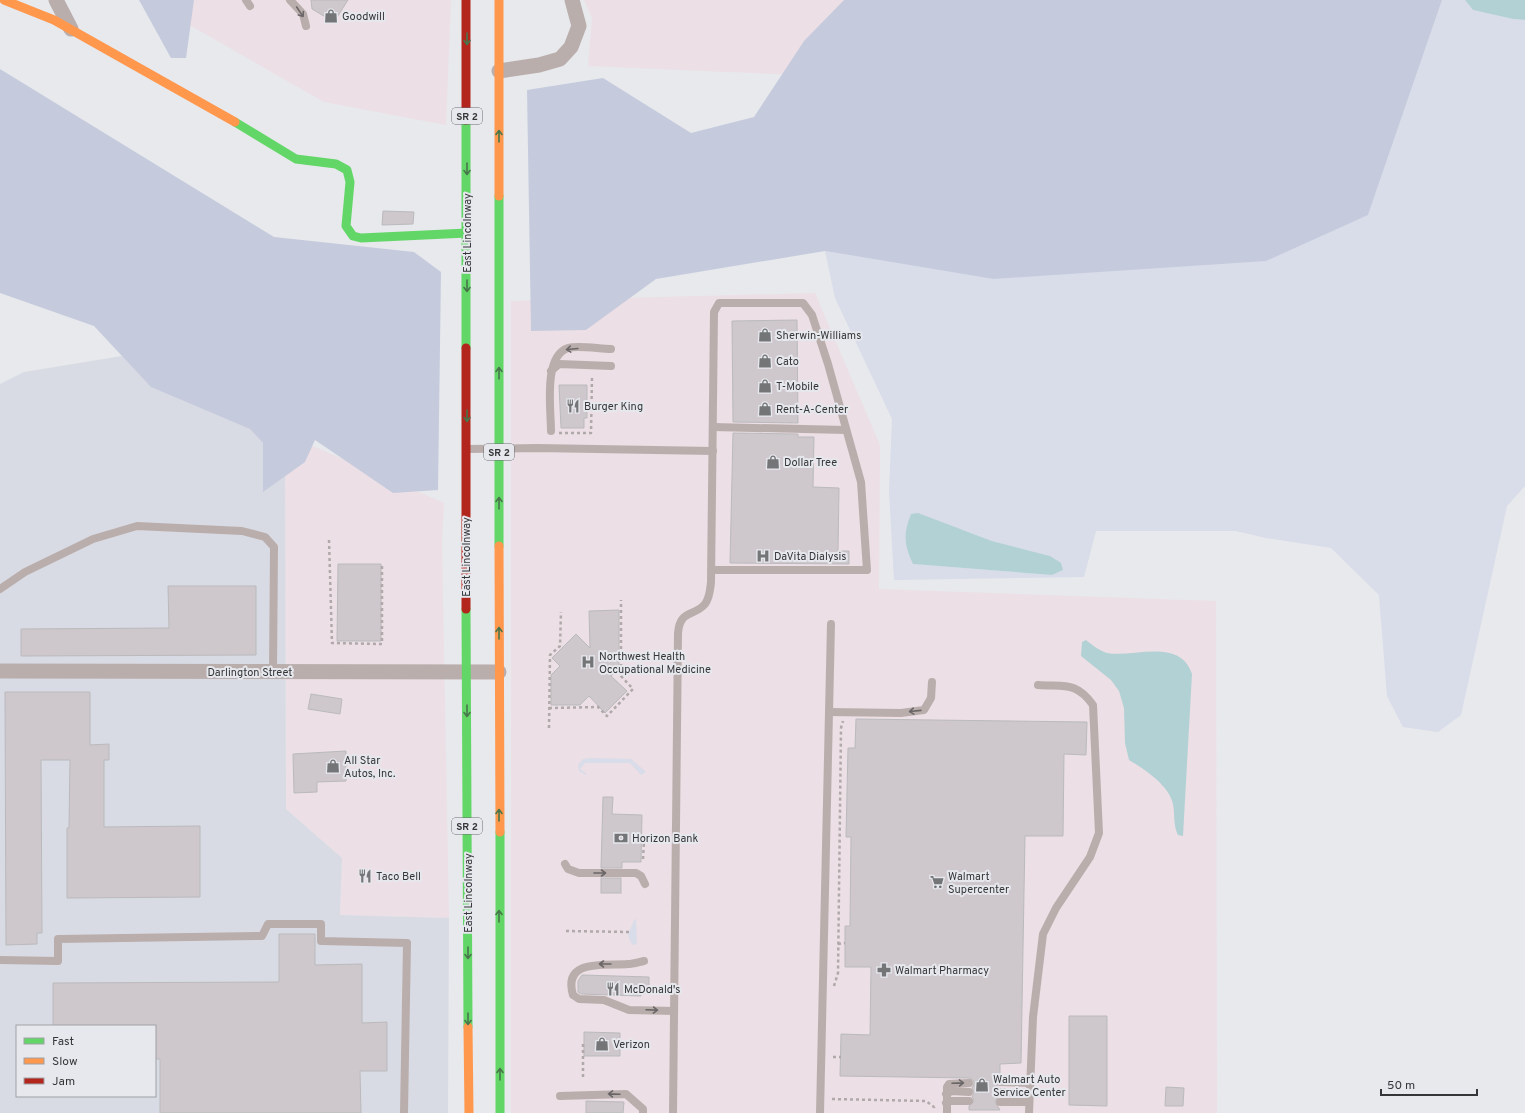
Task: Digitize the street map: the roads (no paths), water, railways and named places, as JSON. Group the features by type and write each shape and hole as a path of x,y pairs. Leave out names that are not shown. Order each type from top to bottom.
{"main road":[{"path":"4,0 34,6 71,29 242,126 296,159 336,164 347,170 350,182 346,226 353,236 361,238 466,233"},
{"name":"East Lincolnway","path":"466,0 470,73 466,233 466,672 471,855 469,1113"},
{"name":"SR 2","path":"499,0 495,71 499,447 499,672 495,854 500,1113"}],"street":[{"path":"56,0 71,29"},
{"path":"495,71 540,65 560,60 571,47 579,26 572,0"},
{"name":"Darlington Street","path":"0,671 499,672"}],"lane":[{"path":"290,0 302,14 306,26"},
{"path":"673,1113 679,625 682,618 704,605 710,594 712,570 714,312 720,303 803,302 812,315 861,482 867,570 712,570"},
{"path":"551,432 551,371 558,354 568,348 611,349"},
{"path":"551,371 559,364 611,366"},
{"path":"713,427 846,430"},
{"path":"466,449 499,447 713,451"},
{"path":"0,589 25,572 93,539 137,526 242,531 265,537 274,547 273,672"},
{"path":"820,1113 831,624"},
{"path":"829,712 901,713 924,710 930,698 932,682"},
{"path":"1029,1113 1033,1017 1043,934 1056,908 1090,857 1099,833 1093,705 1084,692 1072,687 1038,685"},
{"path":"565,864 568,869 579,873 636,873 641,876 645,884"},
{"path":"0,960 58,961 58,939 262,936 268,924 321,924 321,941 407,943 404,1113"},
{"path":"644,961 628,964 598,964 578,971 573,977 571,987 573,995 579,999 604,1000 629,1010 674,1011"},
{"path":"1000,1082 1030,1083"},
{"path":"947,1113 946,1099 947,1087 949,1084 969,1083"},
{"path":"946,1099 952,1091 969,1092"},
{"path":"1000,1092 1029,1093"},
{"path":"560,1096 626,1094 640,1105 643,1109 643,1113"},
{"path":"946,1099 949,1101 969,1101"},
{"path":"1000,1102 1029,1102"}],"place":[{"name":"Goodwill","path":"331,16"},
{"name":"Sherwin-Williams","path":"765,335"},
{"name":"Cato","path":"765,361"},
{"name":"T-Mobile","path":"765,386"},
{"name":"Burger King","path":"573,406"},
{"name":"Rent-A-Center","path":"765,409"},
{"name":"Dollar Tree","path":"773,462"},
{"name":"DaVita Dialysis","path":"763,556"},
{"name":"Northwest Health Occupational Medicine","path":"588,662"},
{"name":"All Star Autos, Inc.","path":"333,766"},
{"name":"Horizon Bank","path":"621,838"},
{"name":"Taco Bell","path":"365,876"},
{"name":"Walmart Supercenter","path":"937,882"},
{"name":"Walmart Pharmacy","path":"884,970"},
{"name":"McDonald's","path":"613,989"},
{"name":"Verizon","path":"602,1044"},
{"name":"Walmart Auto Service Center","path":"982,1085"}]}
